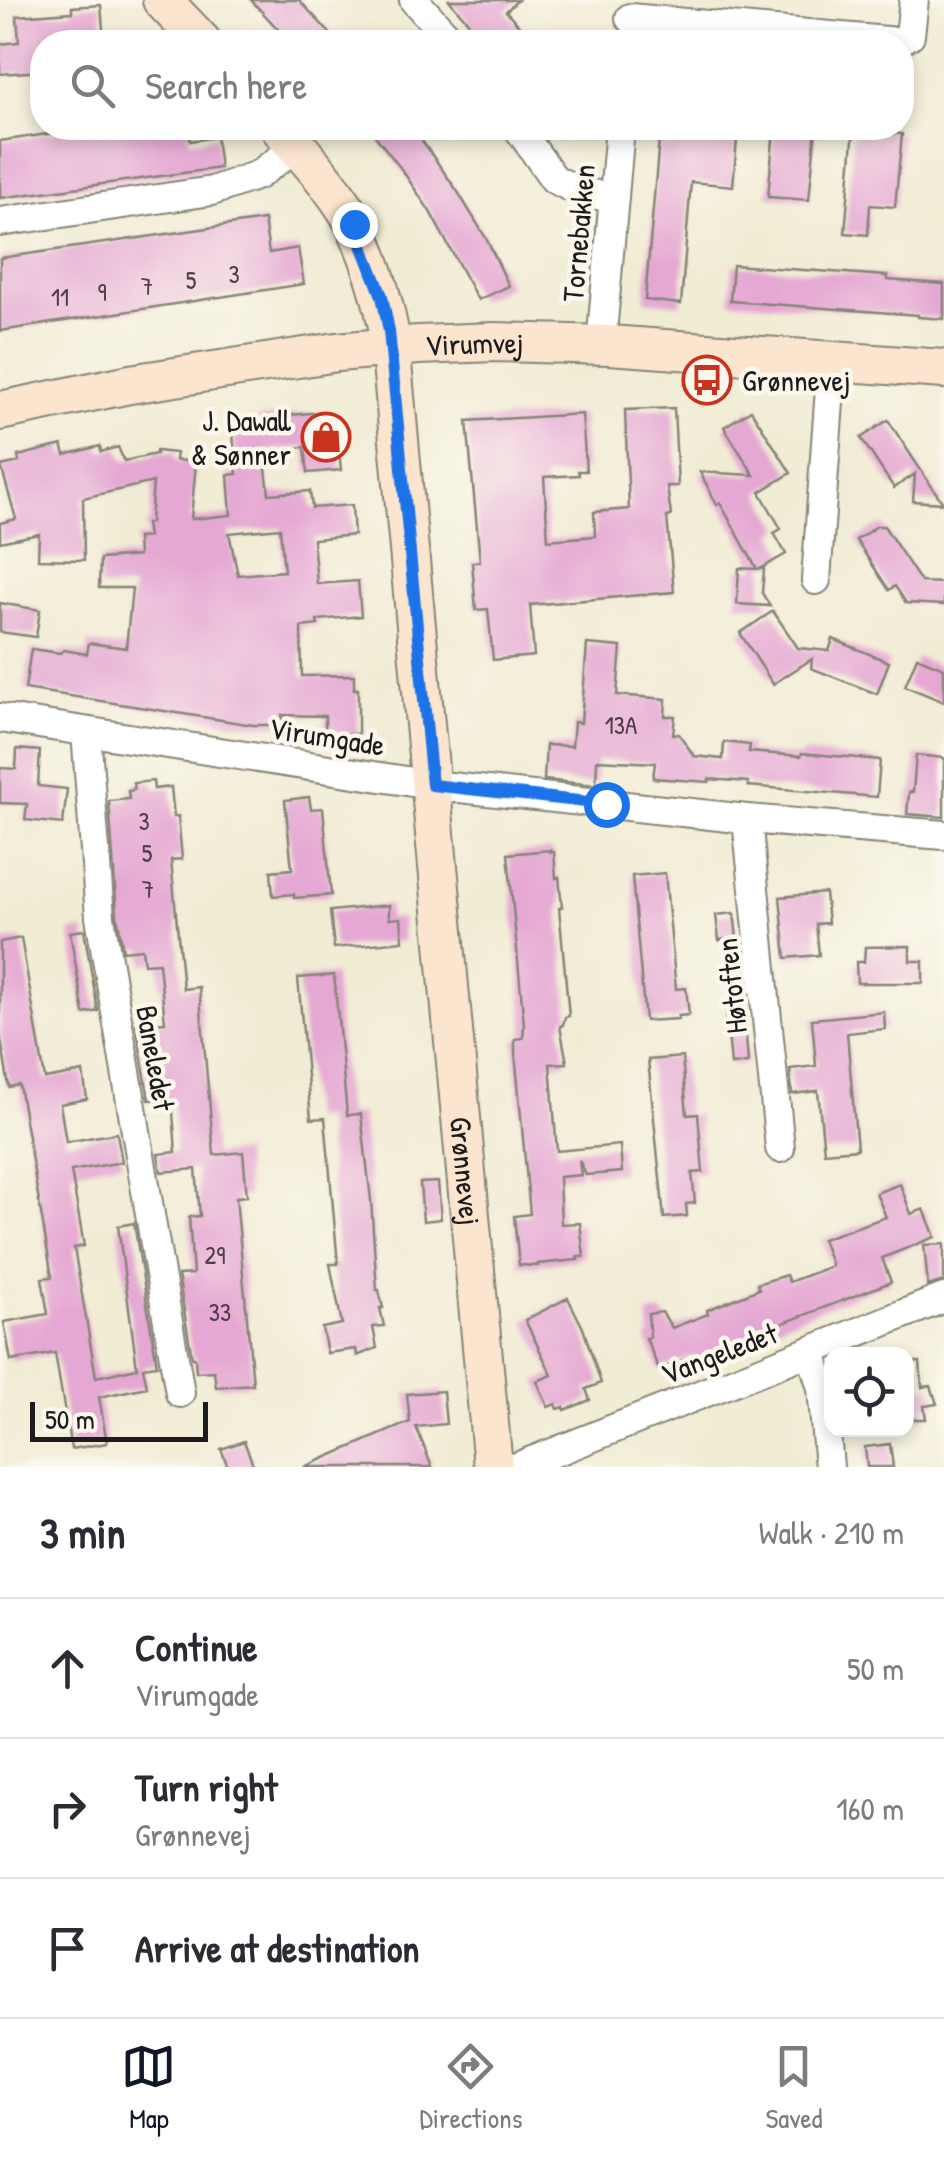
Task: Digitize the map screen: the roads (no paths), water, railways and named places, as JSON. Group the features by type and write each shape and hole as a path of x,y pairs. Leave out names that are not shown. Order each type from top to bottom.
{"street":[{"path":"162,0 191,30"},
{"path":"414,0 441,30"},
{"path":"910,30 914,0"},
{"path":"630,20 752,30"},
{"path":"0,222 212,191 258,175 285,140"},
{"name":"Grønnevej","path":"291,140 354,224 382,296 391,346 493,1467"},
{"path":"526,140 554,179 580,192 614,198"},
{"name":"Tornebakken","path":"601,345 619,140"},
{"name":"Virumvej","path":"0,411 130,384 391,346 495,342 601,345 944,369"},
{"path":"816,580 832,360"},
{"name":"Virumgade","path":"0,718 432,785 747,819 944,835"},
{"name":"Baneledet","path":"86,732 100,917 180,1393"},
{"name":"Høtoften","path":"747,819 780,1148"},
{"name":"Vangeledet","path":"517,1467 944,1298"},
{"path":"812,1352 822,1388 829,1467"}],"place":[{"name":"Grønnevej","path":"707,380"},
{"name":"J. Dawall & Sønner","path":"326,437"}]}
